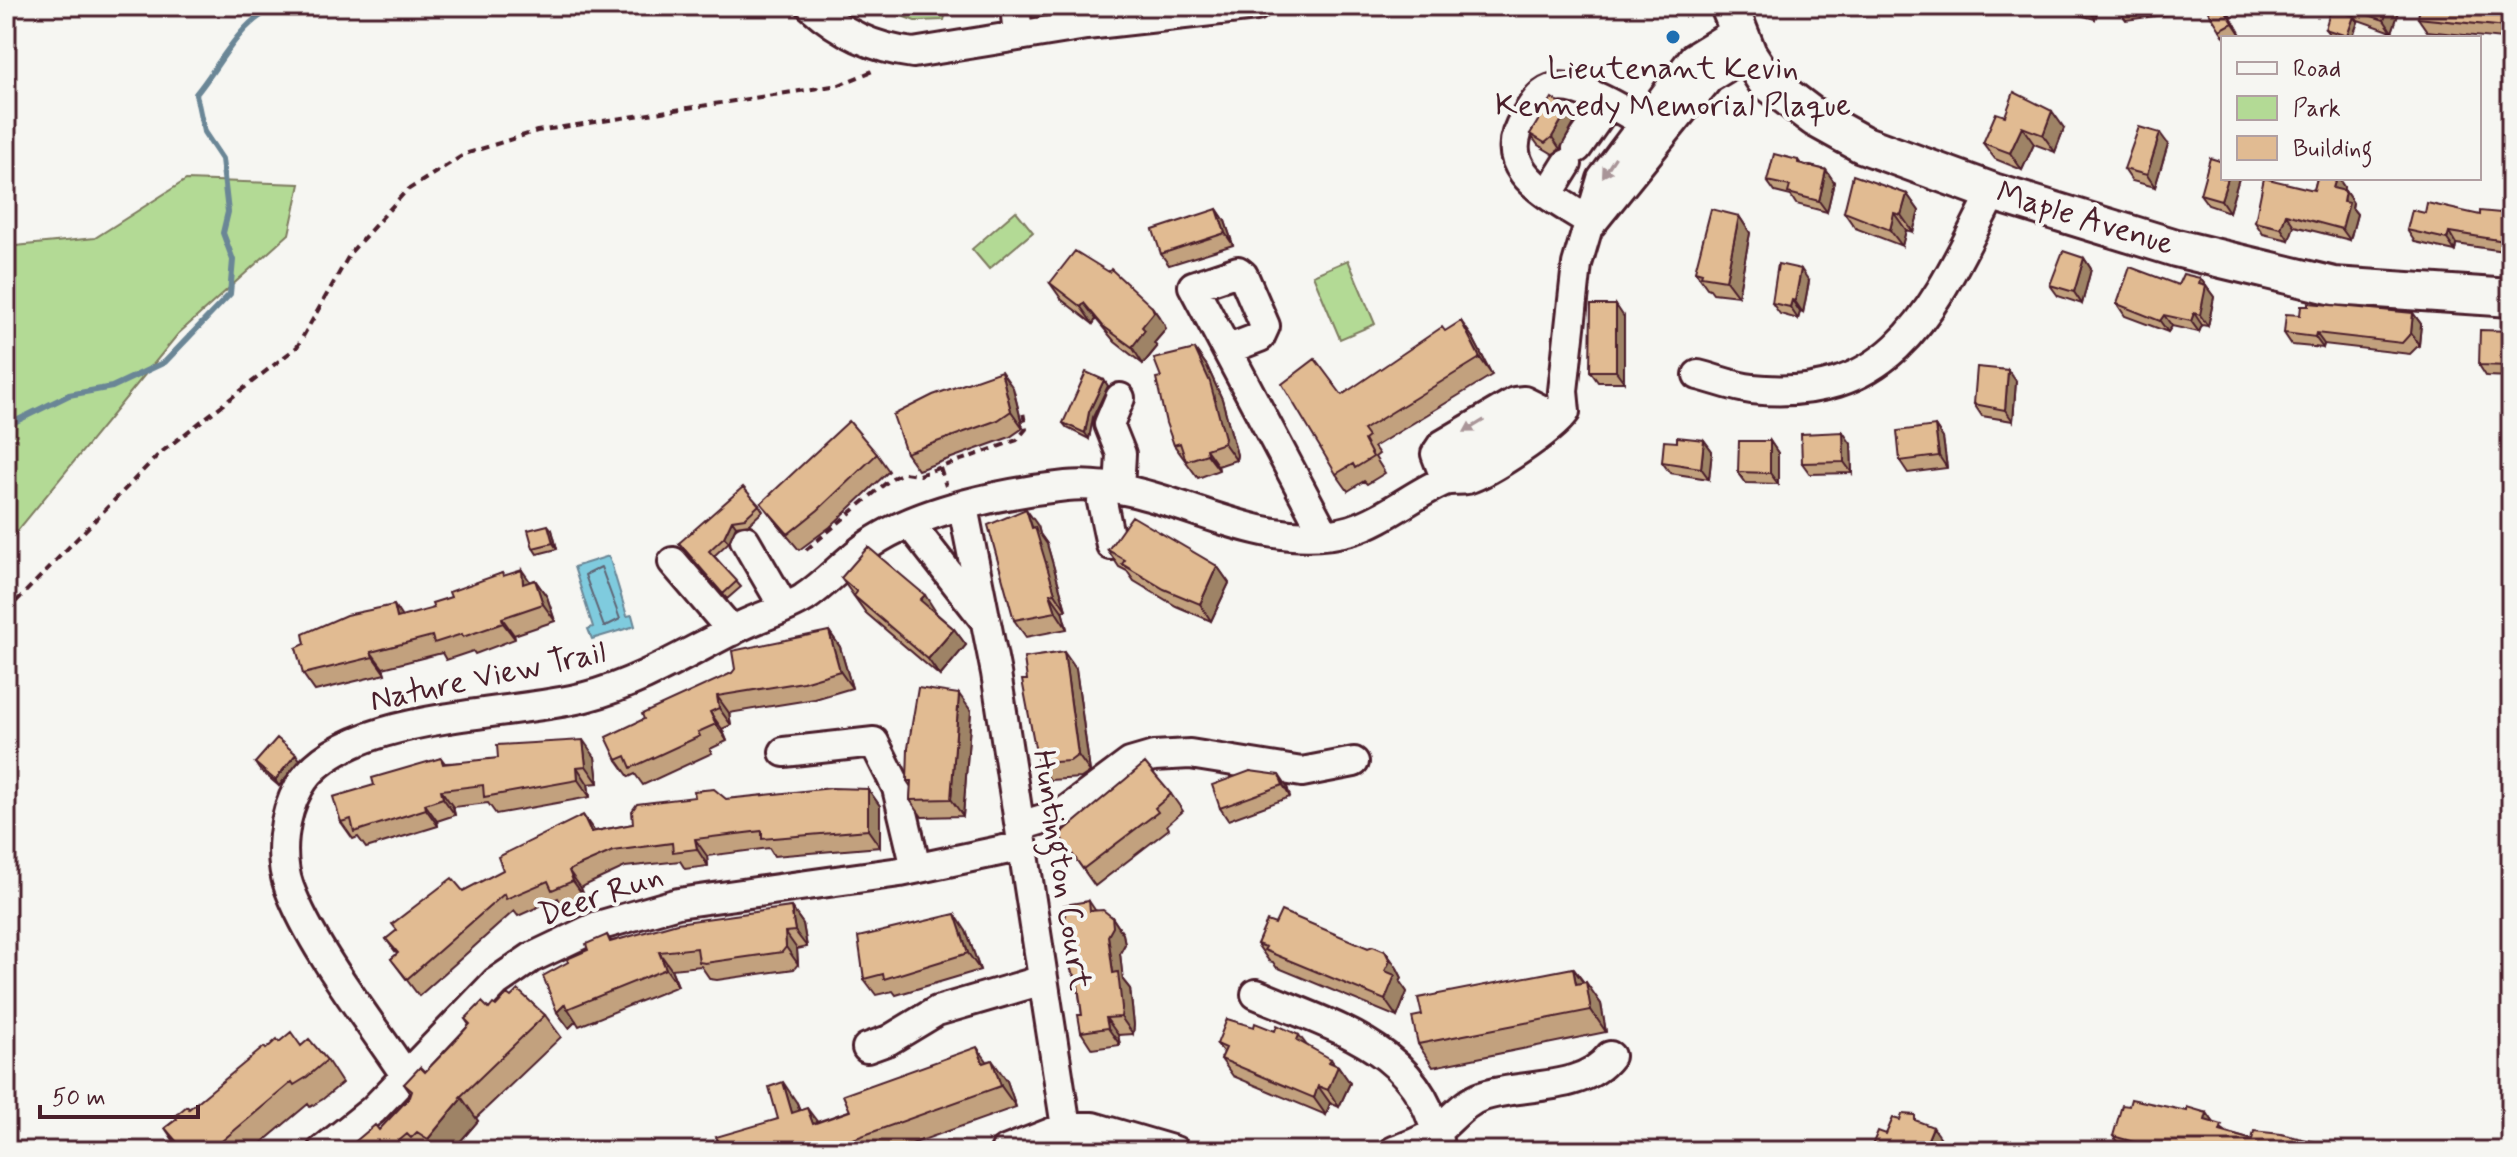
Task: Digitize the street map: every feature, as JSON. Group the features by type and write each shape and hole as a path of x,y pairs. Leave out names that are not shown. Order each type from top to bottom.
{"main road":[{"name":"Maple Avenue","path":"1738,30 1765,80 1815,118 1862,144 1993,192 2176,248 2334,286 2511,298"}],"street":[{"path":"811,6 851,36 886,50 913,53 1018,35 1256,6"},
{"path":"1015,6 1018,35"},
{"name":"Nature View Trail","path":"406,1076 303,918 288,883 284,838 287,815 300,784 334,753 374,733 586,697 654,672 784,607 828,580 870,543 955,498 1070,486 1112,488 1266,532 1324,533 1347,531 1369,523 1446,480 1468,479 1555,426 1565,412 1563,391 1577,264 1592,223 1602,179 1652,128 1693,58 1738,30"},
{"path":"1592,223 1518,167 1512,152 1517,130 1538,96 1555,88 1573,89 1652,128"},
{"path":"1549,193 1608,104"},
{"path":"1698,375 1751,389 1807,387 1862,375 1896,350 1930,308 1993,192"},
{"path":"1229,349 1247,392 1324,533"},
{"name":"Nature View Trail","path":"1446,480 1457,461 1520,426 1563,391"},
{"path":"1111,545 1102,502 1112,488 1121,454 1109,424 1120,398"},
{"name":"Huntington Court","path":"955,498 987,623 1066,1127"},
{"name":"Huntington Court","path":"910,524 987,623"},
{"path":"745,540 784,607"},
{"path":"673,562 732,631"},
{"path":"784,752 874,742 897,788 916,868"},
{"name":"Deer Run","path":"322,1151 373,1110 496,982 531,958 598,926 678,903 916,868 1022,836 1063,813 1130,763 1154,756 1190,754 1302,772 1354,762"},
{"path":"867,1048 889,1040 937,1011 1043,980"},
{"path":"1256,994 1354,1035 1383,1051 1410,1078 1427,1102 1438,1141"},
{"path":"1394,1151 1438,1141 1459,1109 1481,1096 1572,1079 1599,1070 1610,1056"},
{"path":"1005,1151 1066,1127 1093,1127 1175,1151"}],"path":[{"path":"6,612 159,454 297,347 351,252 406,191 465,154 537,131 839,85 874,71 886,50"},
{"path":"806,550 892,478 904,473 919,475 1017,440 1026,429 1023,412"},
{"path":"940,468 955,498"}],"green space":[{"path":"875,6 948,6 944,20 915,21"},
{"path":"186,180 300,184 289,234 178,334 6,545 6,247 95,238"},
{"path":"1016,211 1033,232 989,269 972,249"},
{"path":"1348,260 1375,324 1340,339 1313,275"}],"water":[{"path":"609,556 627,616 632,615 635,626 592,639 588,629 593,627 574,567"}],"building":[{"path":"2205,6 2223,6 2233,23 2220,30"},
{"path":"2351,6 2389,6 2384,20 2350,9"},
{"path":"2420,6 2511,6 2511,32 2505,31 2506,27 2418,18"},
{"path":"2331,9 2354,16 2347,36 2325,29"},
{"path":"2014,92 2052,111 2043,135 2022,127 2010,153 1983,143 1996,113 2005,116"},
{"path":"1552,98 1568,109 1552,137 1545,143 1530,134"},
{"path":"2139,127 2160,133 2147,175 2124,169"},
{"path":"1774,154 1826,170 1819,201 1788,193 1790,186 1767,181"},
{"path":"2210,158 2221,161 2221,180 2227,180 2221,200 2200,194"},
{"path":"1853,175 1907,194 1901,215 1894,213 1890,230 1844,212"},
{"path":"2264,180 2314,190 2316,180 2335,180 2333,188 2345,191 2343,202 2349,203 2342,229 2286,214 2281,228 2255,222"},
{"path":"2427,203 2480,215 2480,211 2511,214 2511,242 2449,232 2447,239 2407,230 2412,210 2425,213"},
{"path":"1217,209 1225,233 1161,254 1153,230"},
{"path":"1711,209 1739,216 1726,280 1701,276 1702,273 1695,271"},
{"path":"1075,251 1109,272 1111,269 1152,307 1154,312 1142,327 1145,330 1132,347 1103,326 1084,303 1081,307 1050,283"},
{"path":"2063,251 2084,258 2074,292 2050,285"},
{"path":"1778,264 1801,269 1795,301 1792,300 1790,307 1772,303"},
{"path":"2130,267 2178,285 2183,274 2200,278 2199,284 2206,286 2200,315 2194,313 2191,321 2164,315 2160,321 2117,304"},
{"path":"2309,303 2413,313 2411,333 2402,343 2316,333 2315,337 2284,333 2286,314 2300,315 2301,306 2309,306"},
{"path":"1591,305 1616,305 1616,371 1590,371"},
{"path":"1461,321 1480,358 1363,430 1368,437 1364,440 1373,457 1355,468 1353,464 1336,474 1282,384 1315,359 1342,395 1442,327 1445,331"},
{"path":"2480,330 2511,331 2510,366 2479,365"},
{"path":"1195,349 1210,382 1225,438 1224,443 1206,449 1207,454 1186,461 1180,443 1174,445 1166,423 1156,378 1161,377 1154,359"},
{"path":"1977,367 2008,370 2005,410 1974,404"},
{"path":"1001,371 1011,411 998,420 906,453 893,415 933,395"},
{"path":"1086,372 1104,380 1089,412 1085,433 1063,423"},
{"path":"849,421 877,454 788,534 761,503"},
{"path":"1935,426 1939,456 1900,461 1897,431"},
{"path":"1843,432 1844,462 1802,463 1801,434"},
{"path":"1677,437 1704,440 1701,468 1662,462 1664,441 1677,442"},
{"path":"1739,441 1770,441 1770,473 1738,472"},
{"path":"743,487 759,505 745,518 732,520 724,537 709,551 737,581 723,594 679,543"},
{"path":"1026,509 1032,528 1035,527 1055,593 1050,594 1056,612 1014,620 988,525"},
{"path":"1132,516 1217,566 1200,604 1164,589 1122,564 1125,560 1108,550"},
{"path":"548,525 553,543 533,548 528,530"},
{"path":"868,547 925,595 920,600 954,629 928,659 854,596 857,592 841,578"},
{"path":"522,570 523,584 535,580 543,604 502,618 503,623 463,637 462,634 434,643 432,636 371,652 373,657 303,674 296,648 305,644 303,634 346,615 394,605 397,618 434,608 432,603 451,597 449,592 502,573 503,576"},
{"path":"829,631 840,671 803,682 717,696 719,708 710,712 716,724 698,732 700,736 631,768 626,756 617,760 606,737 644,719 642,714 732,673 735,669 732,651"},
{"path":"1064,652 1078,755 1070,761 1038,763 1022,680 1027,680 1024,658"},
{"path":"918,688 959,694 951,799 910,800 908,748"},
{"path":"277,738 296,754 275,780 255,763"},
{"path":"583,740 586,766 577,767 578,780 484,797 483,785 441,790 443,798 425,804 426,809 354,832 351,819 341,822 333,797 374,785 372,778 441,758 443,764 498,758 497,745"},
{"path":"1145,763 1171,794 1155,808 1158,812 1083,869 1059,835"},
{"path":"1250,771 1279,775 1283,785 1220,808 1212,785"},
{"path":"832,788 868,789 868,830 762,839 762,831 695,839 697,849 673,852 672,843 613,851 569,871 573,881 552,890 548,881 506,899 504,894 407,979 391,959 398,953 386,939 397,930 392,924 452,878 463,891 503,870 498,857 583,815 591,832 633,824 632,811 637,804 695,797 694,791 714,789 726,799"},
{"path":"1089,901 1090,911 1103,910 1112,917 1113,927 1108,936 1113,973 1118,972 1122,1008 1121,1017 1106,1018 1108,1028 1081,1032 1078,1015 1082,1015 1077,978 1071,970 1064,905"},
{"path":"791,907 795,931 785,932 786,947 782,952 705,963 699,962 697,948 659,952 666,969 567,1009 565,1004 557,1012 543,976 568,962 567,959 588,950 586,944 607,935 610,942 677,923"},
{"path":"1281,911 1368,948 1373,946 1385,951 1390,961 1385,971 1395,975 1385,1000 1264,950 1266,947 1257,944 1267,921 1275,924"},
{"path":"955,914 968,953 884,979 883,974 864,979 858,937"},
{"path":"1573,968 1576,984 1586,982 1591,1010 1418,1044 1412,1017 1422,1015 1418,998"},
{"path":"518,990 545,1015 460,1097 428,1139 417,1132 411,1138 407,1134 387,1151 344,1151 375,1125 379,1130 410,1097 412,1091 404,1084 420,1067 425,1072 453,1043 470,1024 465,1019 482,1002 489,1009 507,994 511,997"},
{"path":"1227,1019 1254,1027 1255,1023 1275,1031 1277,1025 1299,1035 1297,1040 1338,1066 1328,1090 1318,1086 1314,1098 1221,1059 1226,1048 1217,1044"},
{"path":"291,1032 301,1046 309,1039 327,1060 307,1077 294,1085 292,1082 210,1151 171,1151 168,1148 177,1142 165,1128 177,1119 175,1116 187,1106 189,1109 264,1047 266,1049 277,1039 279,1042"},
{"path":"977,1047 983,1063 992,1060 1001,1086 820,1151 706,1151 704,1145 718,1140 716,1137 778,1119 769,1087 783,1082 792,1113 807,1108 813,1124 850,1111 843,1095"},
{"path":"2131,1099 2207,1113 2205,1120 2222,1125 2220,1131 2252,1140 2254,1131 2281,1134 2333,1146 2332,1151 2165,1151 2113,1136 2122,1105 2129,1106"},
{"path":"1902,1114 1915,1115 1915,1120 1933,1127 1923,1151 1870,1150 1878,1131 1886,1134 1893,1118 1900,1120"}],"waterway":[{"path":"6,426 69,395 112,387 165,362 230,294 233,260 223,233 228,212 222,159 204,132 196,94 245,29 256,18 282,6"}],"place":[{"name":"Lieutenant Kevin Kennedy Memorial Plaque","path":"1673,37"}]}
